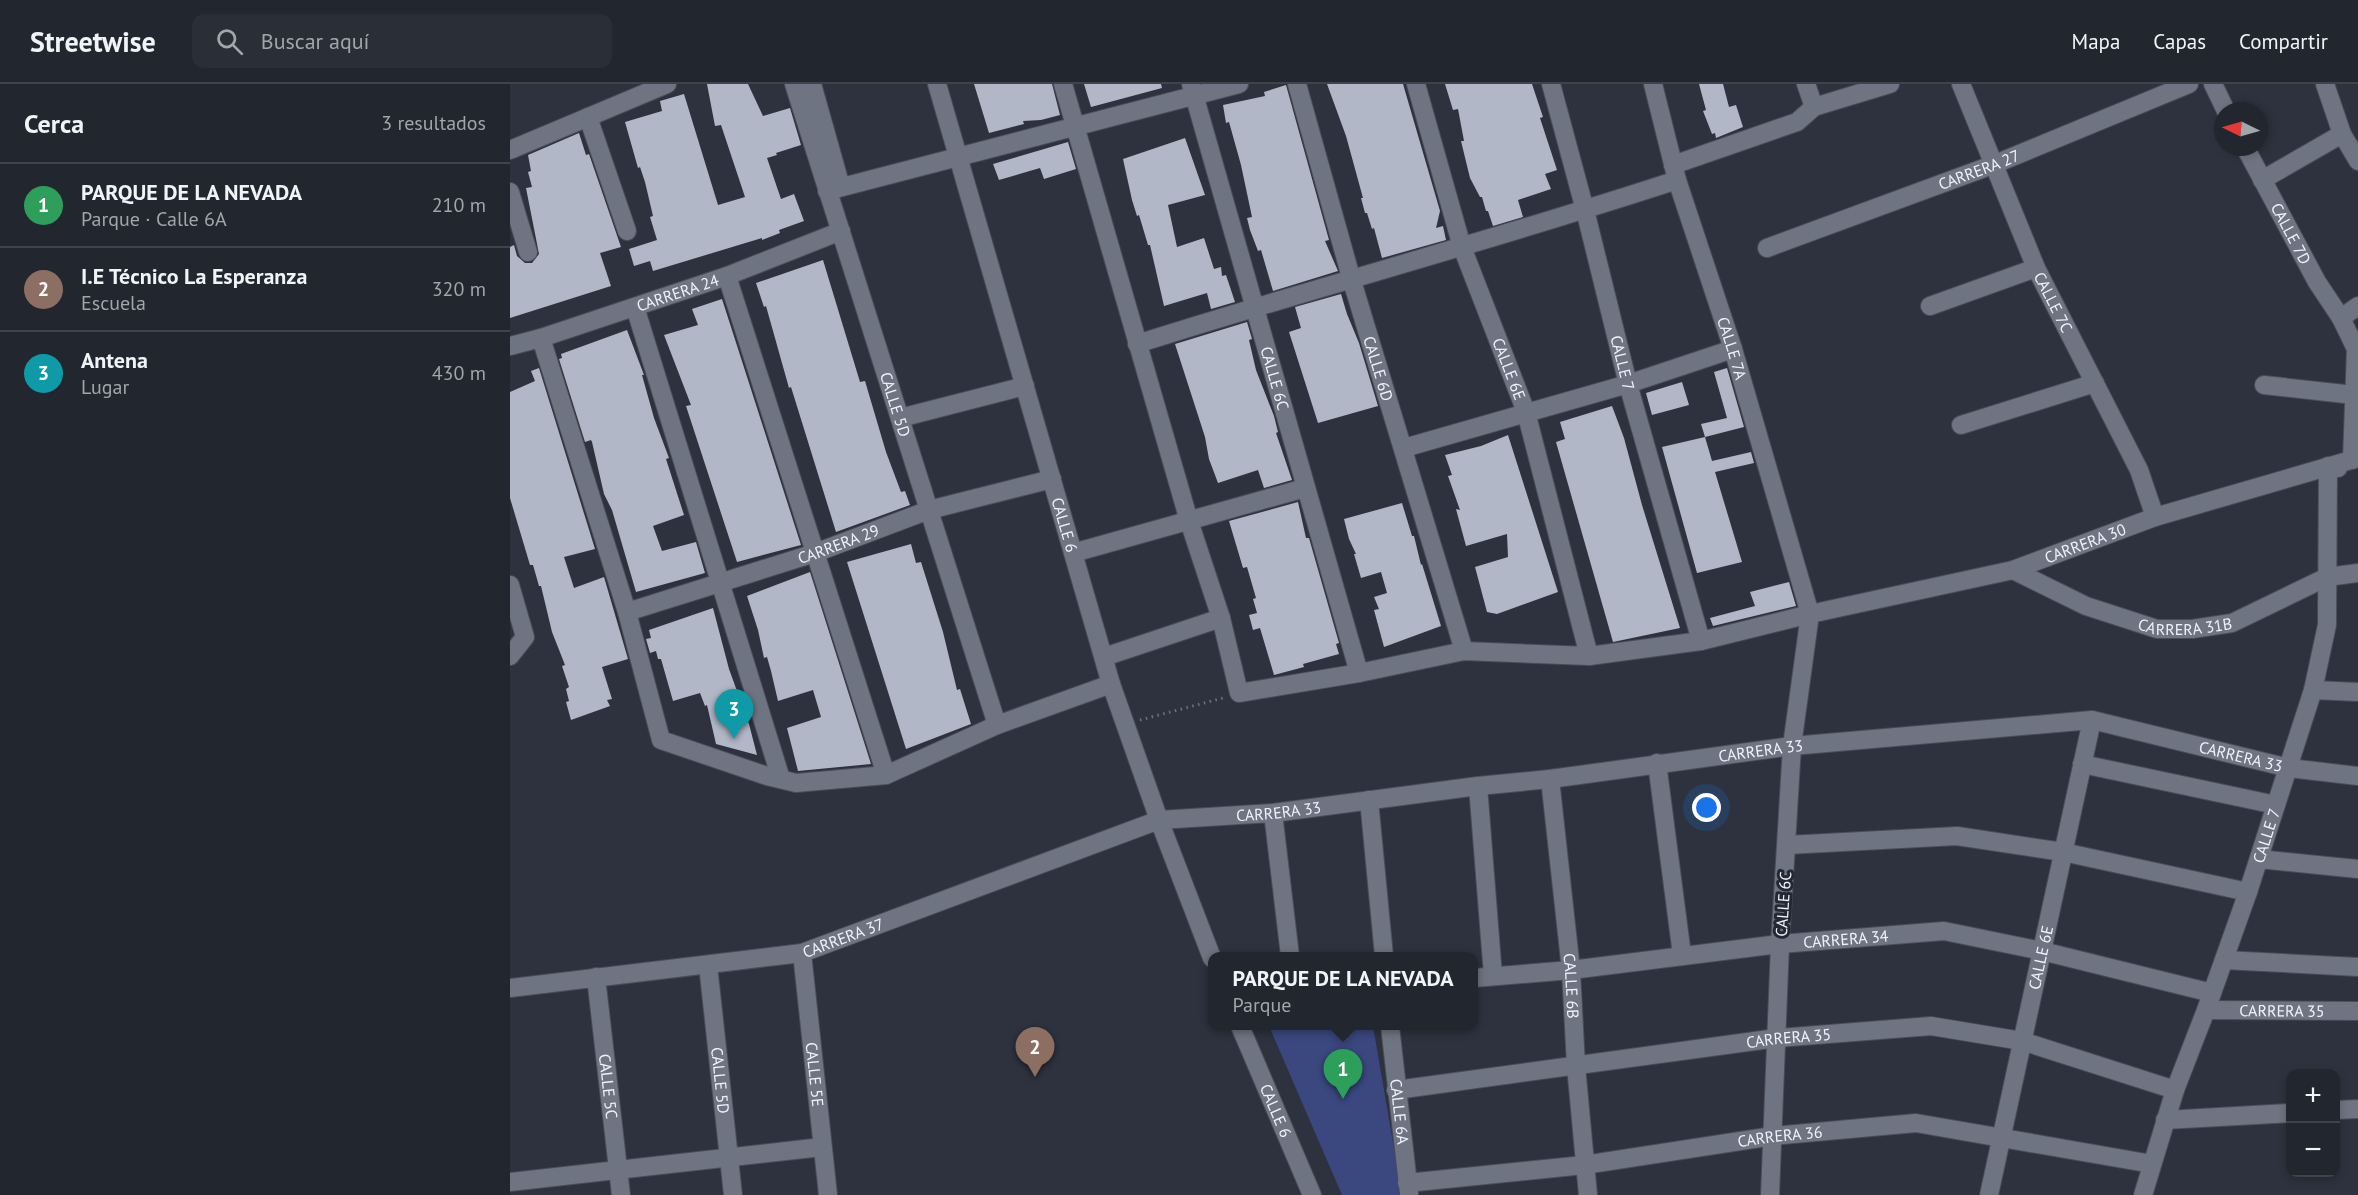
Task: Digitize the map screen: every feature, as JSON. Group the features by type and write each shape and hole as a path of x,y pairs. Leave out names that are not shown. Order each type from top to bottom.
{"street":[{"path":"510,150 667,84"},
{"name":"CALLE 5D","path":"794,84 834,189 841,231 997,725"},
{"path":"812,84 834,189 958,158 1193,90 1239,84"},
{"name":"CALLE 6","path":"937,84 1111,684 1127,723 1159,820 1210,952"},
{"path":"1063,84 1189,521 1221,618 1239,693"},
{"name":"CALLE 6D","path":"1297,84 1352,280 1464,651"},
{"name":"CALLE 6E","path":"1416,84 1462,247 1526,412 1589,656"},
{"name":"CALLE 7","path":"1551,84 1628,384 1701,641"},
{"name":"CALLE 7A","path":"1653,84 1675,173 1733,349 1810,614"},
{"path":"1806,84 1814,107"},
{"path":"1137,344 1255,306 1352,280 1585,210 1797,122 1814,107 1890,84"},
{"name":"CALLE 7C","path":"1961,84 2036,268 2139,470 2155,517"},
{"name":"CARRERA 27","path":"1767,248 1995,164 2189,84"},
{"path":"2213,84 2222,102"},
{"path":"2325,84 2342,135 2358,161"},
{"name":"CALLE 6C","path":"1193,90 1359,673"},
{"path":"588,117 627,231"},
{"path":"2262,180 2342,135"},
{"name":"CALLE 7D","path":"2250,156 2317,282 2340,318"},
{"path":"510,192 528,252"},
{"name":"CARRERA 24","path":"510,346 541,338 727,276 841,231"},
{"path":"1930,306 2036,268"},
{"path":"727,276 886,775"},
{"path":"2356,463 2354,395 2356,350 2340,318 2358,306"},
{"path":"635,307 781,779"},
{"path":"541,338 627,612 661,740 796,783 886,775 997,725 1111,684"},
{"path":"1404,448 1628,384 1733,349"},
{"path":"1961,425 2095,383"},
{"path":"2264,385 2354,395"},
{"path":"900,418 1024,386"},
{"name":"CARRERA 30","path":"1239,693 1359,673 1464,651 1589,656 1701,641 1810,614 2013,570 2155,517 2328,466 2356,463"},
{"name":"CALLE 7","path":"2143,1195 2175,1090 2248,892 2313,690 2327,625 2328,466"},
{"name":"CARRERA 29","path":"627,612 815,553 929,510 1052,479"},
{"path":"1073,553 1305,488"},
{"name":"CARRERA 31B","path":"2013,570 2086,606 2157,629 2192,629 2232,623 2327,577 2358,573"},
{"path":"510,585 525,637 510,656"},
{"name":"CALLE 6C","path":"1770,1195 1780,944 1792,746 1810,614"},
{"path":"1104,657 1221,618"},
{"path":"2313,690 2358,692"},
{"name":"CALLE 6E","path":"1989,1195 2092,720"},
{"name":"CARRERA 33","path":"1159,820 1273,813 1792,746 2092,720 2289,768 2358,776"},
{"path":"1657,763 1682,955"},
{"path":"2082,764 2276,805"},
{"name":"CALLE 6B","path":"1550,779 1570,970 1588,1195"},
{"path":"1478,786 1493,976"},
{"path":"1369,800 1384,952"},
{"path":"1273,813 1289,952"},
{"name":"CARRERA 37","path":"510,988 802,953 1159,820"},
{"path":"1787,845 1957,836 2063,852 2248,892"},
{"path":"2259,859 2358,869"},
{"name":"CARRERA 34","path":"1478,978 1570,970 1780,944 1944,932 2042,951 2209,1001"},
{"name":"CALLE 5E","path":"802,953 828,1195"},
{"path":"2224,960 2358,967"},
{"name":"CALLE 5D","path":"708,965 733,1195"},
{"name":"CALLE 5C","path":"596,977 621,1195"},
{"name":"CARRERA 35","path":"2209,1001 2358,1011"},
{"name":"CARRERA 35","path":"1396,1090 1777,1038 1931,1026 2022,1041 2175,1090"},
{"name":"CALLE 6","path":"1242,1030 1311,1195"},
{"name":"CALLE 6A","path":"1390,1030 1408,1189"},
{"path":"2340,1110 2358,1109"},
{"path":"2165,1120 2286,1113"},
{"name":"CARRERA 36","path":"1408,1189 1773,1136 1916,1123 2152,1164"},
{"path":"510,1182 822,1147"}],"path":[{"path":"1127,723 1239,693"}],"shaded area":[{"path":"1271,1030 1374,1030 1402,1195 1342,1195"}],"building":[{"path":"707,84 748,84 763,116 790,108 801,145 767,158 781,199 794,194 804,221 779,230 780,233 762,240 762,238 653,271 650,261 634,266 629,249 657,240 650,217 653,216 645,182 640,167 638,168 625,122 662,111 660,101 684,94 718,205 745,197 721,125 715,126"},
{"path":"974,84 1052,84 1060,115 1041,120 1023,121 1024,124 989,133"},
{"path":"1084,84 1161,84 1162,88 1091,107"},
{"path":"1327,84 1403,84 1440,211 1436,228 1443,226 1446,240 1382,258 1374,228 1372,229 1367,213 1365,213 1346,136"},
{"path":"1445,84 1532,84 1543,117 1540,118 1557,170 1545,174 1551,189 1518,200 1523,217 1493,226 1482,197 1470,178 1461,141 1464,141 1458,109 1453,110"},
{"path":"1699,84 1723,84 1729,107 1736,105 1743,127 1716,138 1715,133 1712,134 1703,111 1706,110"},
{"path":"1286,85 1329,240 1325,241 1338,271 1273,291 1261,250 1258,251 1250,230 1247,218 1252,217 1241,165 1229,122 1226,123 1223,105 1265,96 1264,92"},
{"path":"579,133 586,155 589,154 621,247 600,253 611,286 510,318 510,247 514,245 517,256 525,263 532,263 539,254 526,188 532,187 528,172 531,171 528,155"},
{"path":"1185,138 1205,195 1168,205 1177,247 1204,238 1214,269 1221,267 1222,276 1226,275 1235,302 1211,309 1207,293 1164,306 1150,245 1148,245 1139,215 1137,216 1123,159"},
{"path":"1068,142 1076,169 1044,179 1040,168 999,180 993,164"},
{"path":"823,260 860,382 865,381 886,452 901,492 905,491 910,505 836,532 791,387 789,388 766,306 764,307 756,283"},
{"path":"1341,294 1378,406 1318,423 1289,332 1301,328 1295,307"},
{"path":"722,299 801,545 737,562 686,406 691,405 664,335 698,325 692,309"},
{"path":"1247,322 1256,370 1274,416 1278,432 1276,433 1292,480 1264,488 1258,470 1218,483 1175,344"},
{"path":"627,330 644,375 642,375 654,418 669,458 666,459 684,515 653,526 662,551 696,542 705,573 636,592 612,510 604,494 592,442 591,440 585,442 559,359 562,358 561,354"},
{"path":"539,368 595,549 564,557 574,588 604,577 628,659 602,667 612,699 607,700 610,706 571,720 566,702 569,701 566,689 569,687 562,666 565,665 552,632 541,586 539,586 533,565 530,565 510,498 510,392 535,381 531,371"},
{"path":"1727,368 1744,427 1705,437 1701,424 1727,418 1714,372"},
{"path":"1682,382 1689,405 1652,415 1646,393"},
{"path":"1612,406 1624,438 1680,628 1613,642 1556,442 1565,439 1560,422"},
{"path":"1508,435 1558,592 1497,614 1487,612 1475,567 1508,557 1507,534 1466,546 1456,509 1460,510 1448,476 1452,475 1445,455 1481,446"},
{"path":"1705,437 1712,461 1751,452 1754,463 1715,472 1742,562 1697,573 1662,447"},
{"path":"1298,502 1306,538 1309,538 1339,643 1336,644 1339,654 1274,675 1260,628 1253,630 1249,615 1257,613 1253,599 1256,598 1247,567 1243,568 1229,521"},
{"path":"1402,503 1441,626 1384,647 1374,610 1379,609 1374,597 1387,593 1381,572 1361,578 1354,554 1356,554 1344,519"},
{"path":"911,544 916,563 921,562 943,632 957,690 960,689 971,724 906,749 847,562"},
{"path":"810,572 871,764 798,771 787,728 821,717 813,690 778,701 767,657 764,658 747,596"},
{"path":"1789,582 1796,606 1713,626 1710,618 1755,606 1750,592"},
{"path":"713,608 729,669 749,724 757,755 716,744 707,705 705,706 700,693 673,701 661,659 658,659 656,651 650,653 646,639 651,638 649,630"}],"place":[{"name":"Antena","path":"734,739"},
{"name":"I.E Técnico La Esperanza","path":"1035,1077"},
{"name":"PARQUE DE LA NEVADA","path":"1343,1099"}]}
